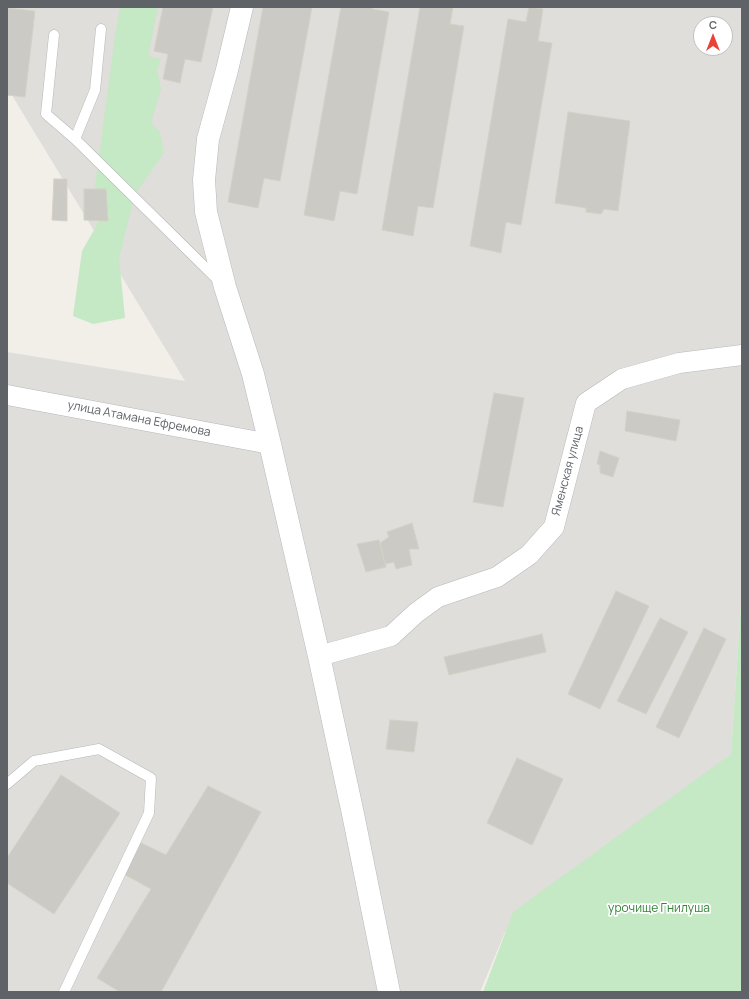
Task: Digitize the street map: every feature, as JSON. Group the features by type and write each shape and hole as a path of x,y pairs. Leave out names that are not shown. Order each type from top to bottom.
{"street":[{"path":"242,7 208,139 204,180 206,212 225,287 253,374 270,444 319,656 389,992"},
{"name":"Яменская улица","path":"319,656 391,636 416,613 438,597 497,577 529,555 554,527 586,403 622,379 679,363 742,355"},
{"name":"улица Атамана Ефремова","path":"7,395 270,444"}],"lane":[{"path":"75,139 95,90 101,30"},
{"path":"54,35 46,114 75,139 225,287"},
{"path":"7,784 34,761 99,749 151,778 149,813 64,992"}],"shaded area":[{"path":"7,7 742,7 742,589 731,754 505,932 480,992 7,992 7,352 185,381 7,87"}],"green space":[{"path":"120,7 158,7 148,56 161,59 157,71 161,89 151,123 160,132 164,153 135,194 119,258 125,318 93,324 73,316 82,251 106,209 95,186"},
{"name":"урочище Гнилуша","path":"742,589 742,992 483,992 513,912 731,754"}],"building":[{"path":"163,7 213,7 201,62 185,59 180,83 163,79 168,54 154,51"},
{"path":"263,7 312,7 280,181 264,178 258,208 228,202"},
{"path":"341,7 372,7 372,9 389,12 357,194 340,191 334,221 304,215"},
{"path":"420,7 453,7 450,24 464,26 433,208 418,206 413,236 382,230"},
{"path":"529,7 543,9 538,41 552,43 521,225 506,222 501,253 470,246 508,19 526,22"},
{"path":"7,8 35,11 25,97 7,95"},
{"path":"568,112 630,121 618,211 604,209 601,214 586,212 586,208 555,203"},
{"path":"54,179 67,179 67,221 52,220"},
{"path":"84,189 106,189 108,221 84,220"},
{"path":"494,393 524,398 503,507 473,502"},
{"path":"627,411 680,420 676,441 625,431"},
{"path":"600,451 619,458 613,477 600,473 600,465 597,464"},
{"path":"412,523 419,549 409,549 412,565 396,569 394,562 385,564 380,543 389,537 387,532"},
{"path":"379,540 386,567 366,572 357,544"},
{"path":"616,591 649,606 600,709 568,694"},
{"path":"660,618 688,632 646,714 617,701"},
{"path":"704,628 726,639 679,738 656,727"},
{"path":"542,634 546,652 449,675 444,657"},
{"path":"390,720 418,722 414,752 386,749"},
{"path":"517,758 563,779 532,845 487,823"},
{"path":"61,775 120,813 54,914 7,883 7,858"},
{"path":"208,786 261,812 161,992 120,992 97,978 151,889 122,873 139,842 166,855"}]}
